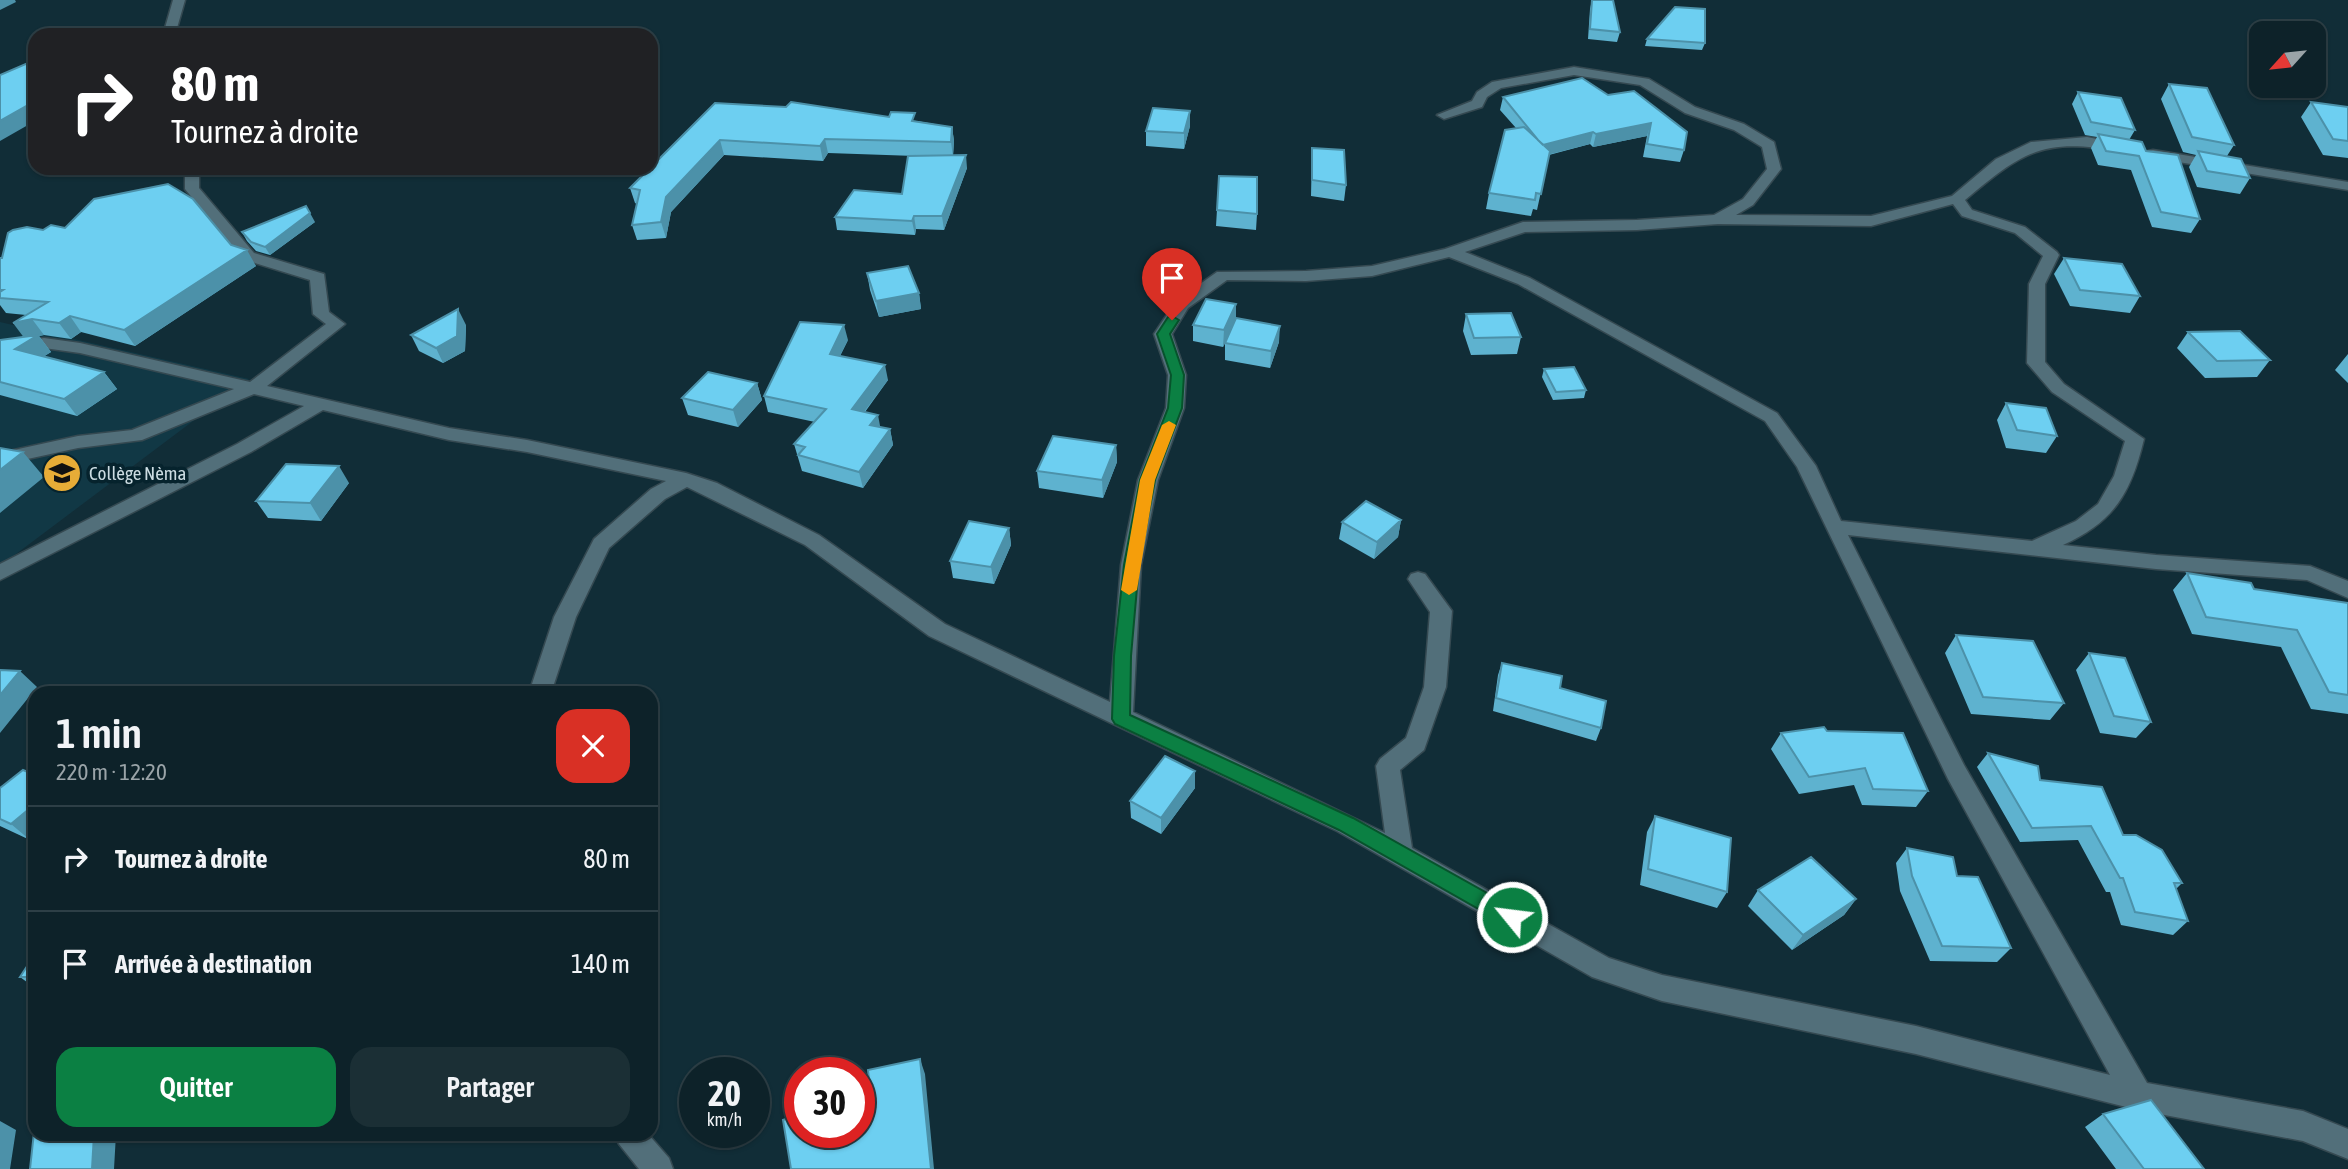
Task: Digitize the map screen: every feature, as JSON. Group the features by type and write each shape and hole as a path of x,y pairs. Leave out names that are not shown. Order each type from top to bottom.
{"street":[{"path":"171,28 179,0"},
{"path":"1444,116 1477,104 1482,95 1497,85 1574,71 1644,82 1690,110 1739,127 1769,145 1774,169 1748,202 1718,219"},
{"path":"1121,719 1131,565 1148,480 1175,408 1178,375 1163,334 1182,305 1223,275 1306,276 1372,271 1450,252 1523,227 1637,225 1718,219 1871,221 1957,199 2001,162 2036,145 2087,141 2278,177 2348,186"},
{"path":"0,459 78,442 135,436 253,388 337,324 320,314 318,277 248,256 192,189 192,175"},
{"path":"1957,199 1967,213 2020,230 2051,255 2037,284 2036,363 2058,388 2135,439 2130,463 2105,509 2064,537 2034,548"},
{"path":"1450,252 1524,281 1771,417 1806,466 1956,772 2138,1096"},
{"path":"0,351 44,343 80,348 449,434 527,446 686,480 709,488 812,540 937,630 1346,824 1602,968 1662,988 1916,1040 2138,1096 2302,1126 2348,1144"},
{"path":"0,573 244,448 321,404"},
{"path":"542,686 565,617 601,544 658,494 686,480"},
{"path":"1834,527 2156,562 2310,573 2348,590"},
{"path":"1400,854 1388,766 1416,743 1435,687 1441,611 1418,579"},
{"path":"635,1141 659,1169"}],"shaded area":[{"name":"Collège Nèma","path":"0,322 249,379 0,566"}],"building":[{"path":"1592,0 1613,0 1620,32 1590,29"},
{"path":"1675,7 1705,9 1705,43 1647,39"},
{"path":"28,63 28,105 0,121 0,75"},
{"path":"1582,78 1608,95 1634,91 1687,132 1684,150 1647,144 1651,123 1596,134 1593,132 1543,145 1503,97"},
{"path":"2169,84 2207,88 2234,145 2192,137"},
{"path":"2078,92 2121,98 2135,130 2091,122"},
{"path":"791,102 889,117 891,112 915,113 912,121 952,127 951,142 825,139 820,146 720,140 666,197 661,222 632,225 640,190 630,188 643,175 658,175 658,160 715,103 786,107"},
{"path":"2311,102 2348,107 2348,141 2333,139"},
{"path":"1153,108 1190,111 1184,133 1146,131"},
{"path":"1524,127 1550,151 1541,194 1536,193 1535,200 1489,193 1505,130"},
{"path":"2098,134 2142,142 2146,151 2178,155 2200,219 2161,212 2139,156 2106,151"},
{"path":"1312,148 1344,150 1346,185 1312,180"},
{"path":"2198,151 2241,159 2250,178 2207,171"},
{"path":"966,155 942,216 914,216 912,221 835,217 854,190 902,194 908,156"},
{"path":"1219,176 1257,177 1257,214 1217,210"},
{"path":"168,184 193,199 231,245 247,250 124,330 70,316 59,323 32,319 13,323 48,302 0,298 0,292 3,290 0,290 0,258 8,233 27,227 43,230 51,225 65,228 94,199"},
{"path":"306,206 310,213 265,247 251,242 242,232"},
{"path":"2064,258 2122,264 2140,296 2080,290"},
{"path":"908,266 919,293 876,301 867,273"},
{"path":"1206,299 1236,304 1224,330 1193,325"},
{"path":"458,309 457,336 436,348 411,335"},
{"path":"1511,313 1521,337 1474,338 1466,314"},
{"path":"1236,318 1280,326 1271,351 1225,343"},
{"path":"800,322 844,325 830,354 885,365 852,409 878,415 870,425 890,429 859,472 798,455 805,447 794,444 826,409 764,396"},
{"path":"2240,331 2270,360 2217,361 2188,332"},
{"path":"38,335 15,349 104,372 64,399 0,382 0,340"},
{"path":"1574,367 1586,390 1556,392 1544,369"},
{"path":"708,372 757,383 733,410 682,398"},
{"path":"2006,403 2046,408 2057,436 2017,430"},
{"path":"1053,436 1116,445 1102,480 1037,471"},
{"path":"0,448 23,452 0,470"},
{"path":"286,464 339,466 310,503 256,501"},
{"path":"1366,501 1401,520 1377,542 1342,522"},
{"path":"969,521 1009,528 991,567 950,561"},
{"path":"2187,573 2251,583 2254,589 2348,603 2348,695 2329,692 2297,630 2206,617"},
{"path":"1956,635 2033,641 2064,703 1983,697"},
{"path":"2089,653 2125,658 2151,722 2114,716"},
{"path":"1502,663 1562,676 1560,688 1606,701 1601,728 1496,698"},
{"path":"0,670 20,671 0,695"},
{"path":"1824,727 1827,731 1903,733 1928,791 1873,789 1865,768 1809,777 1781,733"},
{"path":"1988,753 2038,766 2040,780 2102,787 2123,835 2136,835 2162,850 2182,883 2174,883 2188,921 2135,912 2123,878 2120,878 2091,826 2032,828"},
{"path":"1165,756 1195,771 1161,818 1130,801"},
{"path":"23,770 28,772 28,810 11,824 0,819 0,788"},
{"path":"1655,816 1731,838 1727,892 1648,869"},
{"path":"1907,848 1953,857 1957,876 1978,877 2011,948 1942,946 1912,876"},
{"path":"1811,857 1856,899 1803,935 1758,890"},
{"path":"28,965 28,977 20,977"},
{"path":"920,1059 931,1169 791,1169 788,1148 875,1148 875,1069"},
{"path":"2151,1100 2204,1169 2144,1169 2103,1114"},
{"path":"33,1141 94,1141 92,1169 30,1169"}],"slow traffic":[{"path":"1129,590 1131,565 1148,480 1169,425"}],"place":[{"name":"Collège Nèma","path":"62,473"}],"route":[{"path":"1172,320 1163,334 1178,375 1175,408 1148,480 1131,565 1121,719 1346,824 1512,917"}]}
